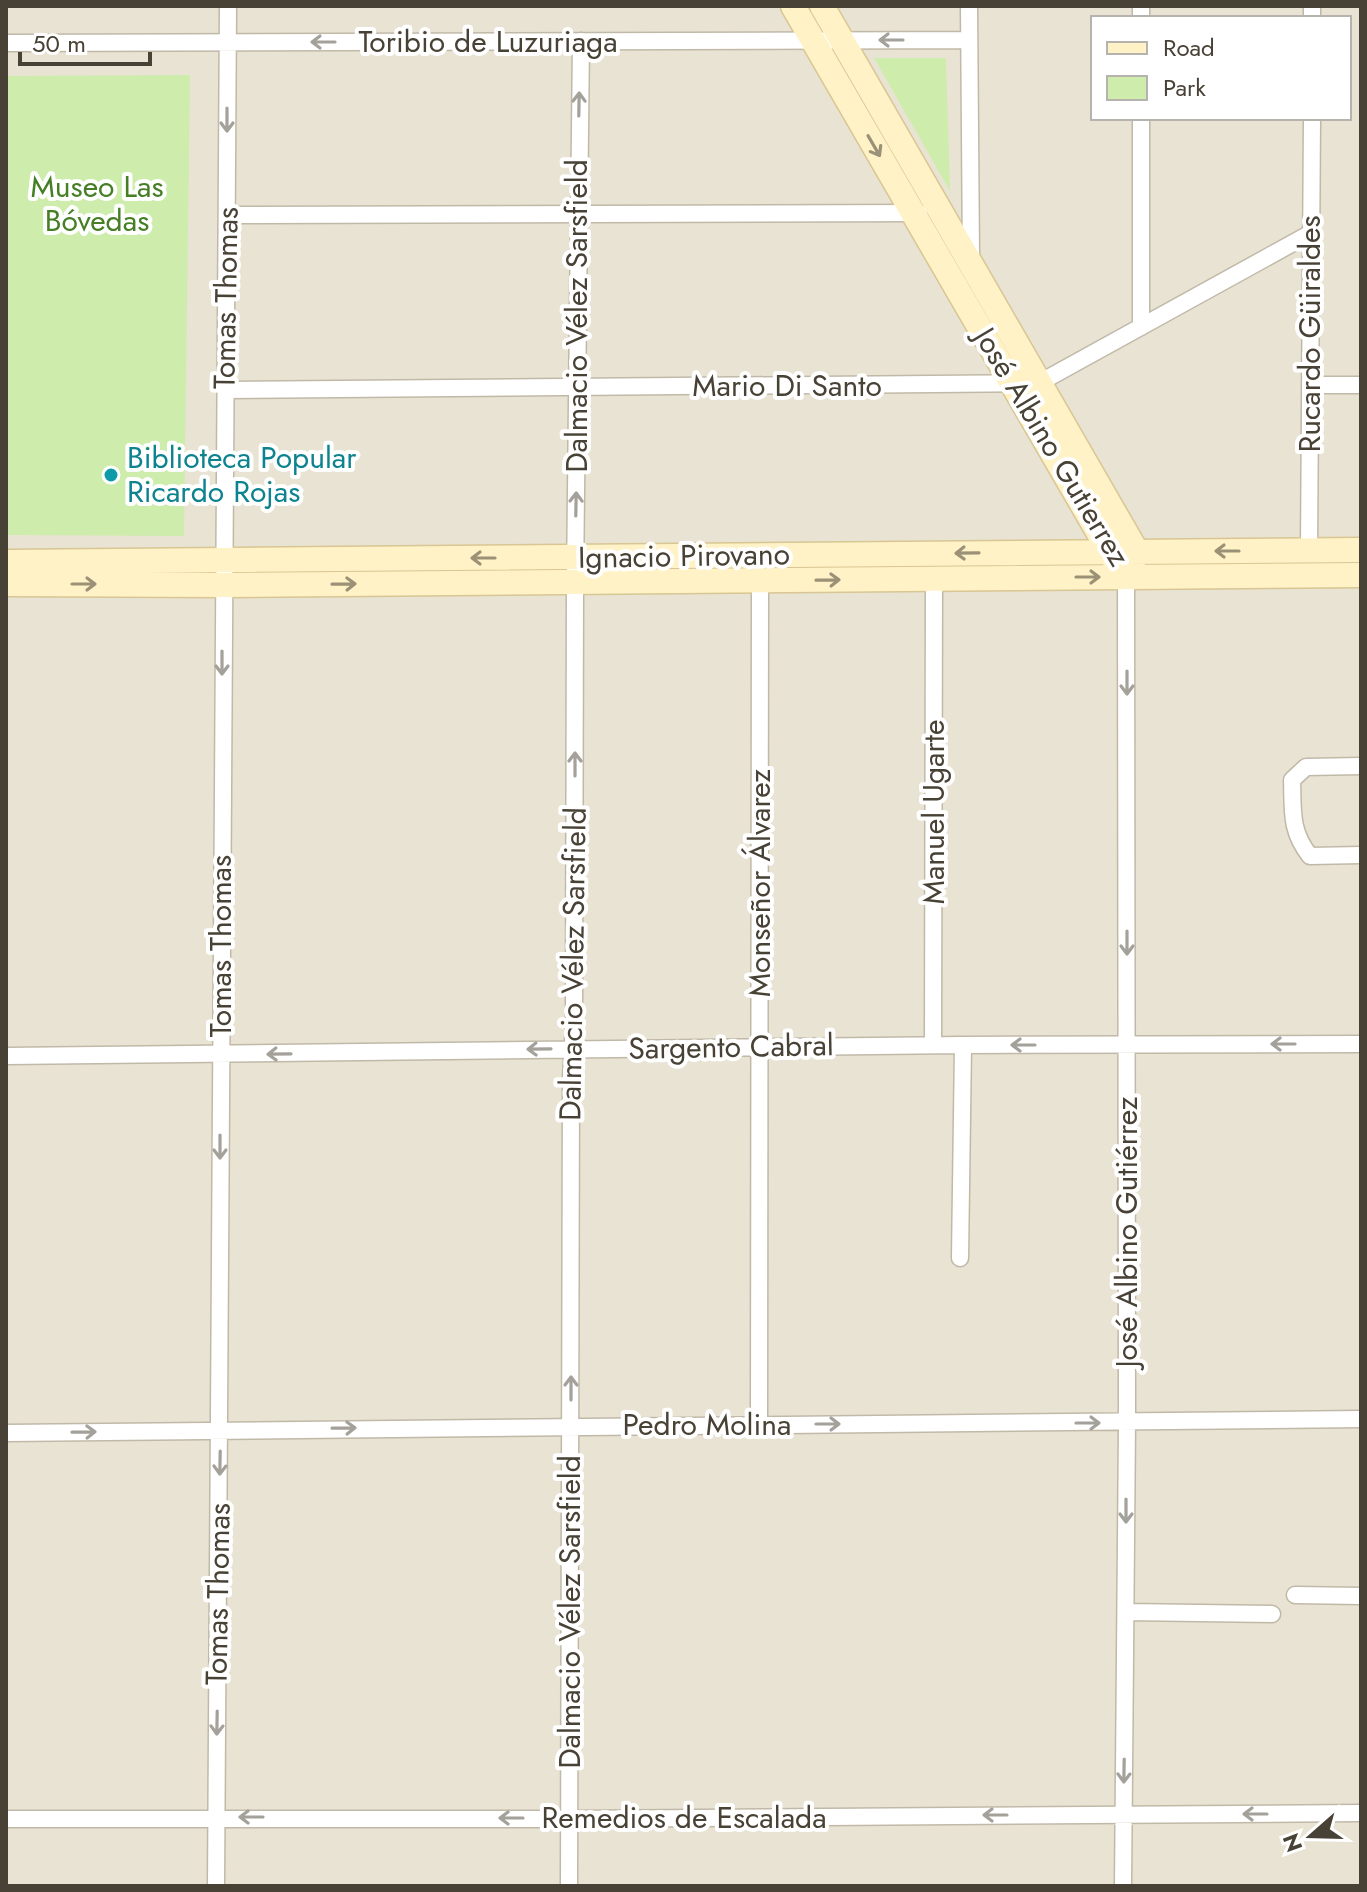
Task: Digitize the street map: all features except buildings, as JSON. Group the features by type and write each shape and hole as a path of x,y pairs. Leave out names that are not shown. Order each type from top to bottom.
{"street":[{"name":"Tomas Thomas","path":"216,1886 228,6"},
{"name":"José Albino Gutierrez","path":"793,6 1126,577"},
{"name":"José Albino Gutierrez","path":"822,6 1137,552 1126,577"},
{"path":"969,6 971,263"},
{"name":"Toribio de Luzuriaga","path":"6,43 969,40"},
{"name":"Dalmacio Vélez Sarsfield","path":"569,1886 577,214 581,41"},
{"path":"1141,120 1141,327"},
{"name":"Rucardo Güiraldes","path":"1309,550 1312,120"},
{"path":"227,215 941,212"},
{"name":"Mario Di Santo","path":"225,390 1039,383 1311,233"},
{"path":"1310,385 1361,385"},
{"path":"1284,550 1284,576"},
{"path":"1334,550 1335,575"},
{"name":"Ignacio Pirovano","path":"6,562 1361,550"},
{"name":"Ignacio Pirovano","path":"6,584 223,585 1361,575"},
{"name":"José Albino Gutiérrez","path":"1123,1886 1127,1423 1126,577"},
{"name":"Manuel Ugarte","path":"933,1045 934,579"},
{"name":"Monseñor Álvarez","path":"759,1425 760,581"},
{"path":"1361,766 1306,767 1292,780 1294,829 1310,856 1361,855"},
{"name":"Sargento Cabral","path":"6,1056 933,1045 1361,1044"},
{"path":"960,1258 963,1045"},
{"name":"Pedro Molina","path":"6,1433 1361,1419"},
{"path":"1295,1595 1361,1596"},
{"path":"1126,1612 1272,1614"},
{"name":"Remedios de Escalada","path":"6,1819 569,1819 1361,1813"}],"shaded area":[{"path":"6,6 1361,6 1361,1886 6,1886"}],"green space":[{"path":"874,58 946,58 950,191"},
{"name":"Museo Las Bóvedas","path":"190,75 184,536 6,535 6,76"}],"place":[{"name":"Biblioteca Popular Ricardo Rojas","path":"111,475"}]}
